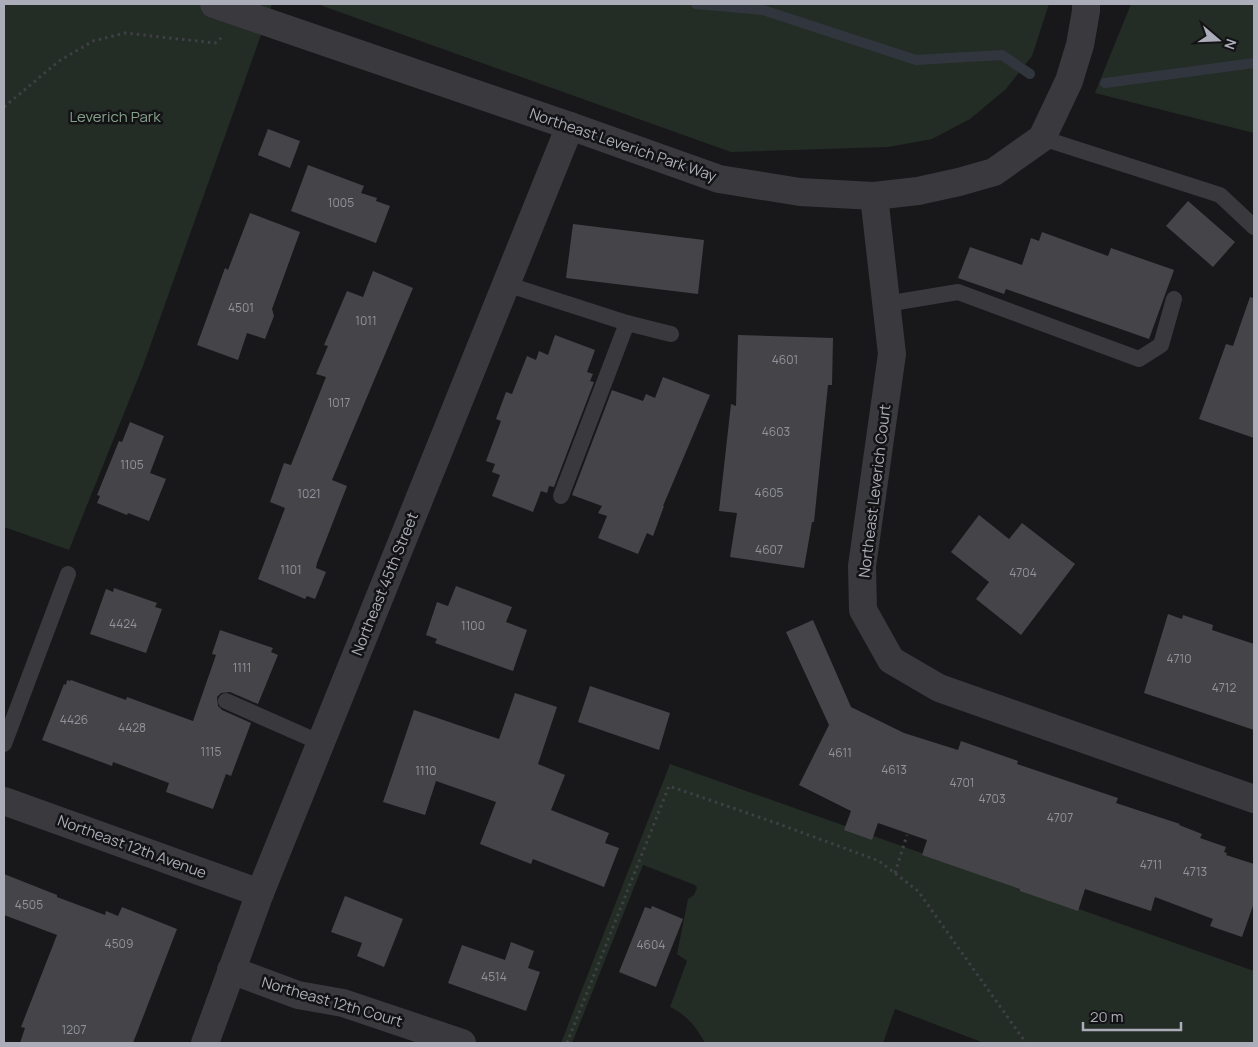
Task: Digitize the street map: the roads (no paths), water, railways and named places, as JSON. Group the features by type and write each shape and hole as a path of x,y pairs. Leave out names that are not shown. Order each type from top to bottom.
{"street":[{"name":"Northeast Leverich Park Way","path":"214,4 719,179 800,192 874,196 927,189 994,172 1042,138 1069,81 1080,45 1086,4"},
{"name":"Northeast 45th Street","path":"205,1043 260,893 570,126"},
{"name":"Northeast Leverich Court","path":"874,196 892,354 862,566 863,610 891,660 938,688 1254,799"},
{"name":"Northeast 12th Avenue","path":"4,800 260,893"},
{"name":"Northeast 12th Court","path":"231,970 298,995 343,1002 462,1043"}],"lane":[{"path":"1042,138 1220,195 1254,227"},
{"path":"506,284 627,323 671,334"},
{"path":"886,304 958,292 1139,359 1161,345 1174,299"},
{"path":"561,496 627,323"},
{"path":"4,744 68,574"},
{"path":"226,702 321,743"}],"waterway":[{"path":"696,4 763,10 916,60 1002,55 1030,74"},
{"path":"1105,83 1254,63"}],"park label":[{"name":"Leverich Park","path":"115,117"}]}
